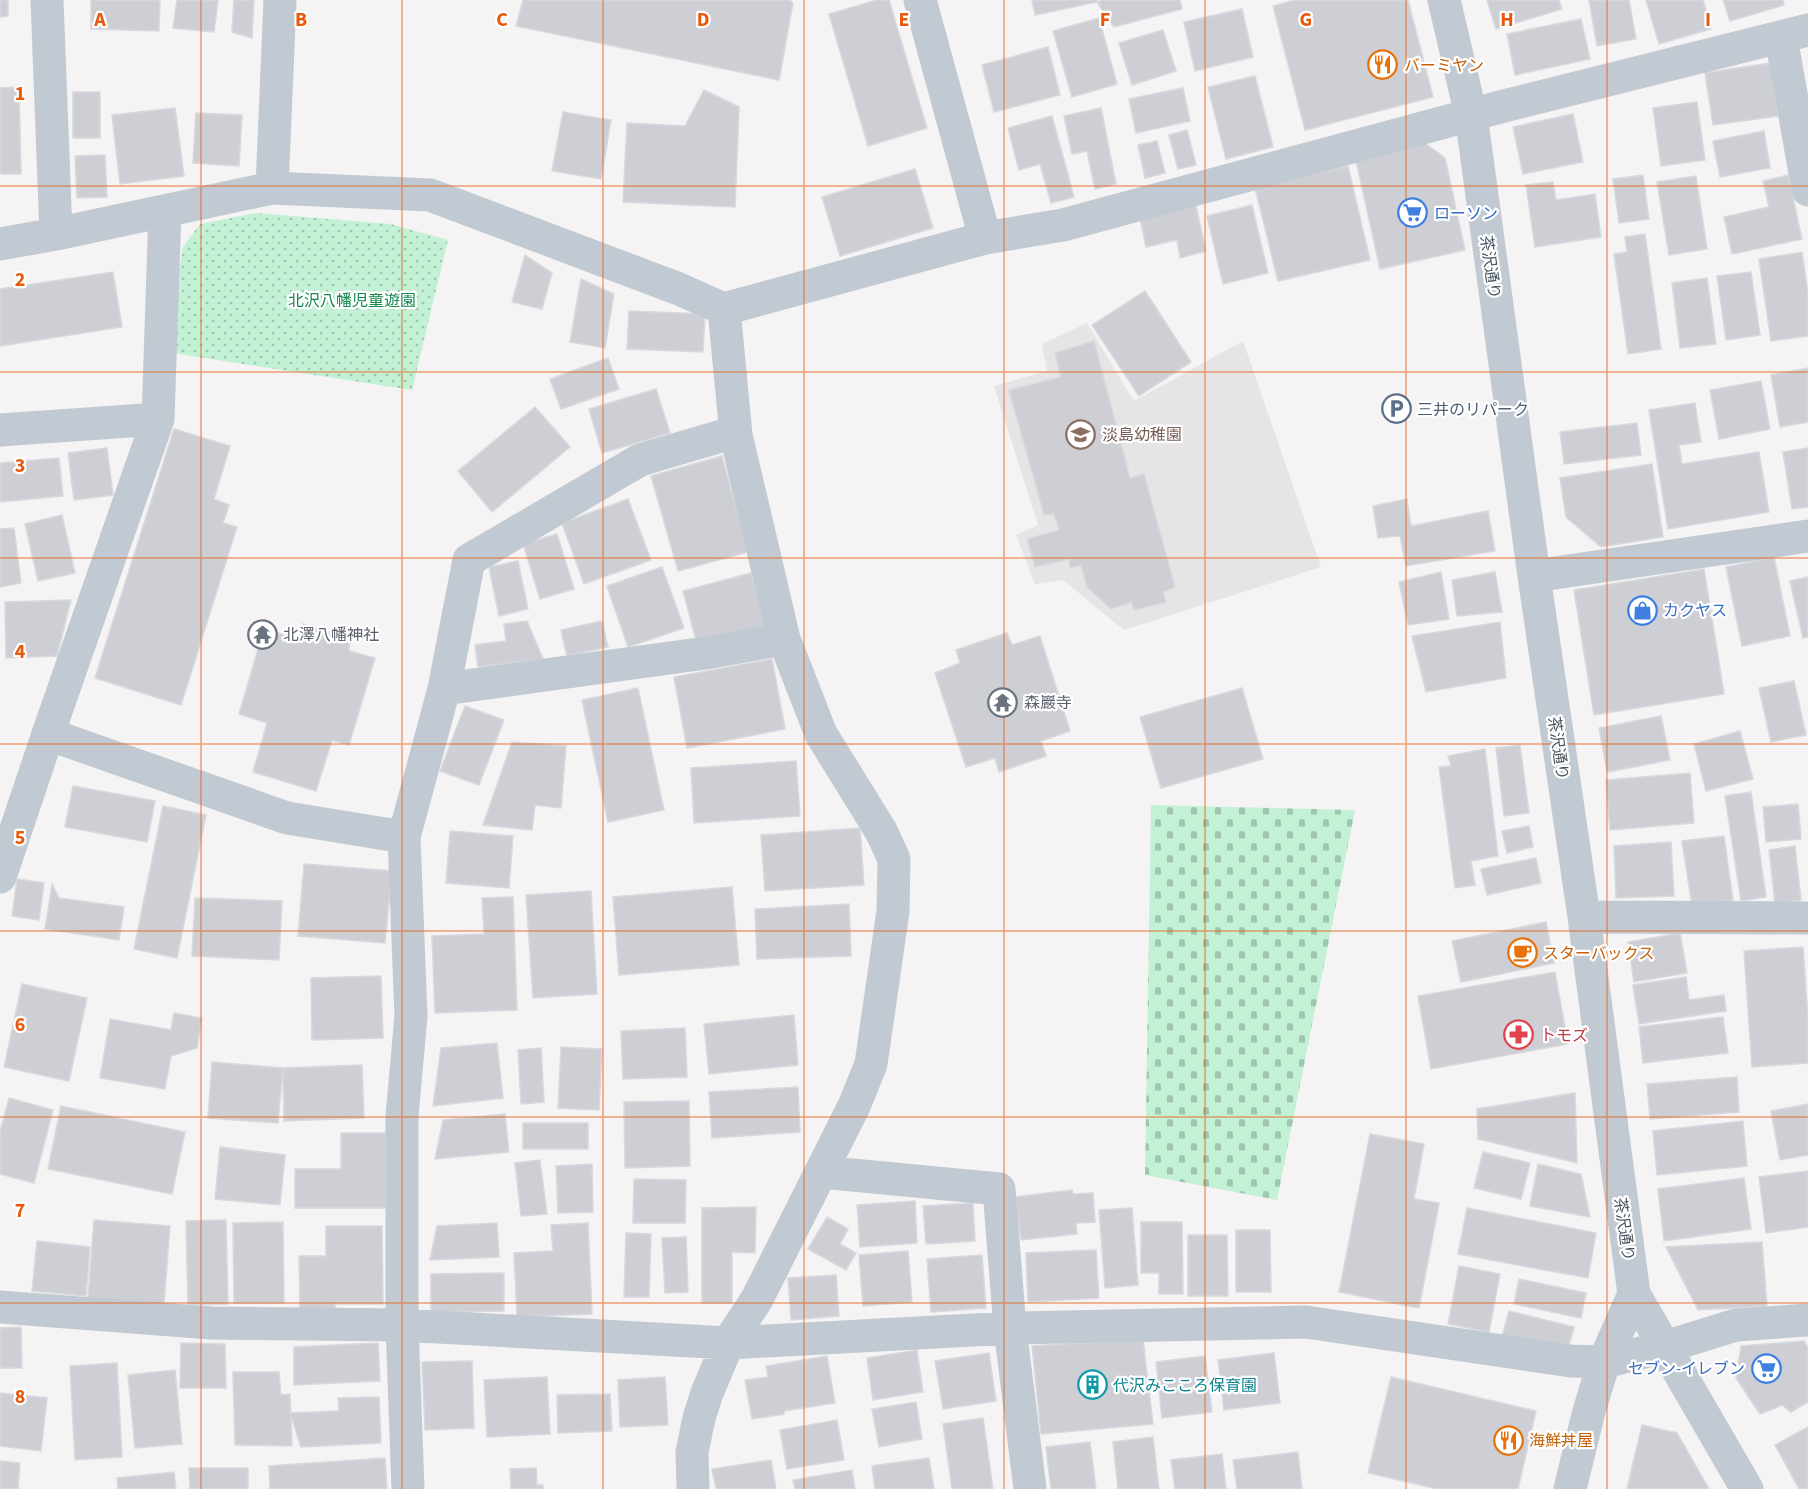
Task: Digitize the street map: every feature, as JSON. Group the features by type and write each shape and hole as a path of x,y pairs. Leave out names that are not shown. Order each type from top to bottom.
{"street":[{"path":"47,0 56,234"},
{"path":"272,188 280,0"},
{"path":"920,0 985,238"},
{"name":"茶沢通り","path":"1444,0 1471,115 1534,576 1584,917 1634,1294"},
{"path":"0,244 272,188 430,195 679,289 724,309 985,238 1063,225 1471,115 1795,33 1808,190"},
{"path":"0,877 158,419 165,211"},
{"path":"693,1489 693,1452 699,1418 707,1393 728,1343 757,1299 854,1106 871,1064 893,911 894,859 881,831 821,734 784,639 735,432 724,309"},
{"path":"0,430 158,419"},
{"path":"408,1489 402,1325 402,1116 411,1016 405,837 444,689 469,560 640,460 735,432"},
{"path":"1534,576 1808,536"},
{"path":"444,689 706,653 784,639"},
{"path":"48,734 287,818 405,837"},
{"path":"1584,917 1808,918"},
{"path":"821,1172 999,1189 1010,1328 1030,1489"},
{"path":"1634,1294 1747,1489"},
{"path":"1570,1489 1589,1411 1604,1362 1634,1294"},
{"path":"0,1307 211,1323 402,1325 728,1343 1010,1328 1306,1322 1571,1361 1604,1362 1665,1347 1736,1325 1808,1320"}],"shaded area":[{"path":"1087,323 1134,401 1243,341 1321,567 1124,630 1063,580 1035,584 1016,535 1038,525 994,386 1047,371 1042,344"}],"green space":[{"name":"北沢八幡児童遊園","path":"256,213 391,224 448,240 412,390 165,352 183,247 200,224"},
{"path":"1151,805 1355,810 1277,1200 1145,1175"}],"building":[{"path":"0,0 8,0 8,16 0,17"},
{"path":"91,0 160,0 159,31 91,29"},
{"path":"177,0 218,0 214,32 173,28"},
{"path":"234,0 254,0 252,38 232,32"},
{"path":"523,0 789,0 793,3 779,80 516,26"},
{"path":"877,0 889,0 927,128 868,146 829,14"},
{"path":"1032,0 1097,0 1097,2 1035,15"},
{"path":"1103,0 1180,0 1182,9 1114,27 1097,2"},
{"path":"1295,0 1408,0 1433,97 1305,130 1273,6"},
{"path":"1487,0 1559,0 1562,9 1496,29"},
{"path":"1589,0 1629,0 1636,39 1597,46"},
{"path":"1646,0 1703,0 1711,29 1659,44"},
{"path":"1723,0 1783,0 1784,5 1730,21"},
{"path":"1242,9 1253,57 1195,71 1184,22"},
{"path":"1099,18 1117,84 1072,97 1053,31"},
{"path":"1581,19 1590,59 1515,75 1507,34"},
{"path":"1163,30 1176,71 1132,85 1119,43"},
{"path":"1048,47 1060,95 994,112 982,65"},
{"path":"1770,63 1778,116 1713,125 1705,73"},
{"path":"1255,76 1273,147 1226,159 1208,87"},
{"path":"19,87 21,174 0,174 0,88"},
{"path":"1183,88 1190,121 1136,133 1129,99"},
{"path":"704,90 739,107 735,207 623,202 627,123 685,126"},
{"path":"73,92 100,92 100,138 73,138"},
{"path":"1697,102 1705,160 1661,166 1653,108"},
{"path":"175,108 184,176 120,184 112,115"},
{"path":"1101,108 1116,184 1095,189 1087,151 1072,154 1064,116"},
{"path":"563,112 611,120 601,179 552,171"},
{"path":"196,113 242,115 239,166 193,163"},
{"path":"1573,114 1583,162 1523,174 1513,127"},
{"path":"1052,116 1074,197 1051,203 1040,164 1019,170 1008,128"},
{"path":"1187,130 1196,165 1178,169 1169,135"},
{"path":"1764,131 1770,168 1720,177 1713,141"},
{"path":"1157,141 1165,173 1145,178 1138,145"},
{"path":"1422,141 1445,158 1465,250 1380,269 1355,156"},
{"path":"105,155 107,197 77,198 75,156"},
{"path":"1348,166 1370,260 1278,281 1255,188"},
{"path":"915,169 933,228 840,256 822,197"},
{"path":"1643,175 1649,219 1619,223 1613,179"},
{"path":"1788,175 1802,239 1732,254 1724,217 1769,207 1763,181"},
{"path":"1696,176 1707,249 1669,255 1657,182"},
{"path":"1553,182 1556,200 1595,194 1601,237 1535,247 1526,185"},
{"path":"1195,202 1206,251 1180,258 1177,240 1146,247 1139,214"},
{"path":"1252,205 1268,273 1223,284 1207,216"},
{"path":"1645,234 1661,349 1628,354 1614,254 1627,252 1625,237"},
{"path":"1802,252 1808,294 1808,336 1771,341 1759,259"},
{"path":"525,255 552,273 542,309 512,302"},
{"path":"113,272 122,327 0,346 0,289"},
{"path":"1751,272 1760,335 1726,340 1717,276"},
{"path":"1707,278 1716,344 1680,348 1672,283"},
{"path":"581,279 614,294 605,348 570,342"},
{"path":"1145,291 1191,362 1139,396 1092,325"},
{"path":"629,311 705,314 703,352 627,349"},
{"path":"1094,341 1130,478 1144,474 1175,587 1163,592 1166,602 1134,610 1131,602 1111,609 1087,587 1081,565 1070,568 1069,559 1035,567 1027,539 1059,530 1054,514 1044,515 1009,390 1061,377 1055,353"},
{"path":"608,358 619,389 561,409 550,379"},
{"path":"1808,368 1808,422 1780,427 1771,375"},
{"path":"1761,381 1770,429 1719,439 1710,390"},
{"path":"656,389 670,433 602,453 589,409"},
{"path":"1695,403 1701,442 1679,445 1682,464 1759,452 1769,512 1668,529 1649,410"},
{"path":"535,407 570,447 492,512 458,471"},
{"path":"1637,423 1641,455 1564,464 1560,432"},
{"path":"174,429 230,446 214,499 229,505 223,523 237,527 181,705 95,678"},
{"path":"107,448 113,495 74,500 68,453"},
{"path":"1808,448 1808,507 1792,509 1783,452"},
{"path":"722,456 748,552 678,571 651,476"},
{"path":"59,458 63,496 0,502 0,463"},
{"path":"1652,464 1663,537 1601,547 1566,517 1560,478"},
{"path":"628,499 651,560 584,584 562,523"},
{"path":"1407,499 1411,526 1488,511 1495,551 1406,566 1400,536 1378,538 1373,506"},
{"path":"62,515 75,573 38,581 25,524"},
{"path":"14,528 21,583 0,587 0,529"},
{"path":"557,534 574,589 540,599 523,544"},
{"path":"1774,557 1790,636 1742,646 1726,567"},
{"path":"518,561 528,609 499,616 489,567"},
{"path":"662,567 684,628 628,647 607,586"},
{"path":"1704,569 1724,694 1594,715 1574,590"},
{"path":"1441,572 1449,619 1408,625 1399,582"},
{"path":"1495,572 1502,612 1457,616 1452,580"},
{"path":"751,573 767,629 698,648 683,591"},
{"path":"1808,577 1808,637 1803,638 1790,581"},
{"path":"71,600 57,656 6,658 5,602"},
{"path":"527,621 543,659 478,667 475,645 506,641 504,624"},
{"path":"602,621 608,647 567,656 561,630"},
{"path":"1500,622 1506,678 1426,692 1412,636"},
{"path":"302,624 350,638 349,651 375,658 349,745 332,740 316,791 253,772 267,723 239,714 264,629 298,639"},
{"name":"森巖寺","path":"1007,633 1012,645 1040,636 1070,731 1041,741 1046,756 999,772 995,758 966,767 935,673 960,663 956,650"},
{"path":"772,659 785,729 687,748 674,677"},
{"path":"1794,681 1806,735 1771,742 1759,688"},
{"path":"638,688 664,810 608,822 582,700"},
{"path":"1242,688 1263,759 1161,788 1140,717"},
{"path":"465,706 504,720 479,785 440,771"},
{"path":"1661,716 1670,760 1607,772 1599,728"},
{"path":"1740,731 1753,779 1706,791 1694,744"},
{"path":"512,742 566,746 561,808 535,805 532,830 483,825"},
{"path":"1520,745 1529,813 1504,816 1496,748"},
{"path":"1485,749 1498,856 1471,861 1475,885 1455,888 1439,767 1451,766 1448,756"},
{"path":"796,761 800,816 694,823 691,768"},
{"path":"1690,773 1694,823 1610,830 1606,780"},
{"path":"73,786 155,801 147,842 65,827"},
{"path":"1751,792 1766,897 1741,901 1725,796"},
{"path":"1798,804 1801,839 1766,842 1763,807"},
{"path":"163,806 206,815 177,958 134,949"},
{"path":"1529,826 1533,847 1507,853 1502,831"},
{"path":"860,828 864,885 765,891 761,835"},
{"path":"450,831 513,836 509,888 446,883"},
{"path":"1724,836 1733,900 1692,906 1682,841"},
{"path":"1671,842 1674,896 1616,898 1614,846"},
{"path":"1795,846 1801,900 1775,903 1769,850"},
{"path":"1536,858 1541,883 1487,895 1481,869"},
{"path":"304,864 392,871 385,943 298,936"},
{"path":"17,879 44,883 39,920 12,916"},
{"path":"52,884 59,898 124,907 119,940 45,929"},
{"path":"732,887 739,965 619,975 613,897"},
{"path":"591,891 597,994 533,998 526,895"},
{"path":"513,897 517,1010 435,1013 432,936 484,934 482,898"},
{"path":"195,898 282,901 279,960 192,956"},
{"path":"849,904 851,956 757,959 755,909"},
{"path":"1546,922 1554,963 1461,982 1452,941"},
{"path":"1680,933 1687,973 1634,982 1628,942"},
{"path":"1803,947 1808,1018 1808,1063 1752,1067 1744,951"},
{"path":"1555,972 1568,1044 1431,1069 1418,996"},
{"path":"381,976 383,1038 312,1040 311,978"},
{"path":"1686,977 1689,1000 1724,995 1726,1011 1639,1024 1633,985"},
{"path":"22,984 87,998 69,1081 4,1067"},
{"path":"174,1013 202,1018 197,1048 171,1056 165,1089 100,1078 110,1019 171,1030"},
{"path":"794,1015 798,1065 709,1074 704,1024"},
{"path":"1723,1017 1728,1053 1643,1063 1639,1027"},
{"path":"685,1028 687,1077 623,1079 621,1031"},
{"path":"497,1043 503,1098 433,1106 441,1048"},
{"path":"561,1047 602,1049 599,1110 558,1108"},
{"path":"541,1048 544,1102 521,1104 518,1050"},
{"path":"212,1062 283,1068 278,1123 208,1118"},
{"path":"362,1065 364,1118 284,1121 283,1068"},
{"path":"1737,1077 1739,1112 1650,1119 1647,1084"},
{"path":"798,1087 800,1132 712,1138 709,1092"},
{"path":"1575,1093 1577,1163 1478,1139 1477,1109"},
{"path":"9,1098 53,1110 34,1183 0,1174 0,1132"},
{"path":"689,1101 690,1166 625,1168 624,1102"},
{"path":"1808,1104 1808,1155 1780,1160 1771,1111"},
{"path":"61,1106 185,1132 172,1194 48,1169"},
{"path":"505,1114 509,1152 435,1159 443,1120"},
{"path":"1743,1121 1747,1166 1657,1175 1653,1131"},
{"path":"523,1123 588,1123 588,1149 523,1149"},
{"path":"341,1133 386,1133 386,1208 295,1208 295,1169 341,1169"},
{"path":"1370,1134 1424,1144 1414,1199 1439,1203 1419,1308 1339,1292"},
{"path":"220,1147 285,1155 280,1205 215,1199"},
{"path":"1483,1152 1530,1163 1521,1199 1474,1188"},
{"path":"540,1160 547,1214 521,1216 515,1163"},
{"path":"592,1164 593,1212 558,1213 556,1166"},
{"path":"1538,1164 1581,1174 1590,1217 1530,1206"},
{"path":"1808,1171 1808,1227 1766,1233 1759,1177"},
{"path":"1744,1178 1751,1229 1664,1241 1658,1189"},
{"path":"634,1179 686,1180 685,1223 633,1223"},
{"path":"1072,1190 1073,1194 1093,1193 1095,1222 1076,1223 1077,1234 1021,1240 1015,1197"},
{"path":"915,1201 917,1243 860,1247 857,1205"},
{"path":"973,1203 975,1241 926,1244 923,1206"},
{"path":"756,1207 755,1253 732,1252 732,1303 702,1303 702,1208"},
{"path":"1132,1208 1138,1285 1105,1288 1099,1210"},
{"path":"1467,1208 1596,1233 1588,1278 1458,1254"},
{"path":"827,1217 848,1229 840,1244 856,1253 846,1270 808,1249"},
{"path":"94,1220 170,1226 164,1304 88,1299"},
{"path":"226,1220 228,1304 188,1305 186,1221"},
{"path":"283,1222 284,1303 234,1303 233,1223"},
{"path":"1141,1222 1182,1222 1183,1294 1159,1294 1159,1273 1141,1273"},
{"path":"497,1223 499,1257 430,1260 437,1226"},
{"path":"588,1223 592,1314 517,1317 514,1253 553,1251 551,1225"},
{"path":"326,1226 382,1226 383,1304 335,1304 336,1315 300,1316 299,1256 326,1256"},
{"path":"1236,1230 1270,1230 1271,1292 1236,1292"},
{"path":"626,1233 651,1234 649,1297 624,1297"},
{"path":"1188,1235 1227,1235 1228,1296 1188,1296"},
{"path":"686,1237 688,1292 665,1293 662,1238"},
{"path":"37,1241 90,1247 86,1296 32,1291"},
{"path":"1762,1242 1767,1306 1698,1310 1666,1247"},
{"path":"1096,1250 1099,1298 1028,1302 1026,1253"},
{"path":"908,1251 912,1302 863,1306 859,1255"},
{"path":"982,1255 986,1308 931,1312 927,1259"},
{"path":"1459,1266 1500,1274 1489,1332 1448,1324"},
{"path":"504,1273 504,1311 431,1312 431,1274"},
{"path":"836,1275 839,1316 791,1320 788,1278"},
{"path":"1519,1279 1586,1293 1581,1318 1514,1304"},
{"path":"1509,1311 1574,1327 1567,1353 1502,1337"},
{"path":"21,1327 22,1368 0,1368 0,1328"},
{"name":"代沢みこころ保育園","path":"1143,1339 1153,1424 1041,1434 1032,1346"},
{"name":"代沢みこころ保育園","path":"1143,1339 1153,1424 1041,1434 1032,1346"},
{"path":"1804,1341 1808,1348 1808,1402 1791,1412 1782,1405 1760,1414 1736,1378 1741,1346"},
{"path":"181,1343 225,1344 226,1388 180,1388"},
{"path":"378,1343 380,1381 294,1385 294,1347"},
{"path":"917,1350 923,1392 873,1400 867,1358"},
{"path":"989,1353 996,1401 943,1409 935,1361"},
{"path":"1274,1353 1280,1403 1224,1410 1218,1360"},
{"path":"827,1356 835,1403 752,1419 745,1380 768,1377 766,1366"},
{"path":"1205,1356 1212,1412 1162,1418 1156,1362"},
{"path":"472,1361 474,1428 425,1430 422,1362"},
{"path":"117,1363 122,1457 75,1460 70,1366"},
{"path":"175,1370 182,1444 135,1448 128,1375"},
{"path":"233,1372 279,1372 281,1395 290,1394 292,1446 235,1445"},
{"path":"547,1377 550,1434 487,1437 484,1380"},
{"path":"665,1377 668,1425 620,1427 618,1380"},
{"path":"1391,1377 1536,1411 1518,1489 1438,1489 1368,1473"},
{"path":"0,1393 47,1398 41,1451 0,1446"},
{"path":"610,1394 612,1431 558,1433 557,1395"},
{"path":"379,1397 381,1443 301,1447 290,1413 339,1411 338,1398"},
{"path":"916,1402 922,1439 879,1447 872,1409"},
{"path":"983,1418 993,1489 952,1489 943,1424"},
{"path":"837,1420 844,1460 787,1469 780,1430"},
{"path":"1642,1425 1677,1433 1709,1489 1627,1489"},
{"path":"1808,1427 1808,1489 1799,1489 1775,1445"},
{"path":"1153,1437 1159,1489 1118,1489 1113,1442"},
{"path":"1090,1442 1096,1489 1051,1489 1046,1447"},
{"path":"1298,1452 1302,1489 1237,1489 1233,1460"},
{"path":"1222,1454 1226,1489 1175,1489 1171,1460"},
{"path":"385,1458 387,1489 270,1489 269,1466"},
{"path":"929,1458 934,1489 875,1489 872,1466"},
{"path":"771,1460 776,1489 716,1489 712,1469"},
{"path":"0,1461 20,1463 18,1489 0,1489"},
{"path":"189,1468 248,1468 248,1489 190,1489"},
{"path":"536,1468 537,1485 543,1485 543,1489 511,1489 510,1469"},
{"path":"852,1470 855,1489 795,1489 793,1480"},
{"path":"174,1472 176,1489 118,1489 117,1478"}],"place":[{"name":"バーミヤン","path":"1383,65"},
{"name":"ローソン","path":"1413,213"},
{"name":"三井のリパーク","path":"1396,409"},
{"name":"淡島幼稚園","path":"1081,434"},
{"name":"カクヤス","path":"1642,610"},
{"name":"北澤八幡神社","path":"262,634"},
{"name":"森巖寺","path":"1003,702"},
{"name":"スターバックス","path":"1522,953"},
{"name":"トモズ","path":"1519,1035"},
{"name":"セブン-イレブン","path":"1766,1368"},
{"name":"代沢みこころ保育園","path":"1092,1385"},
{"name":"海鮮丼屋","path":"1508,1440"}]}
